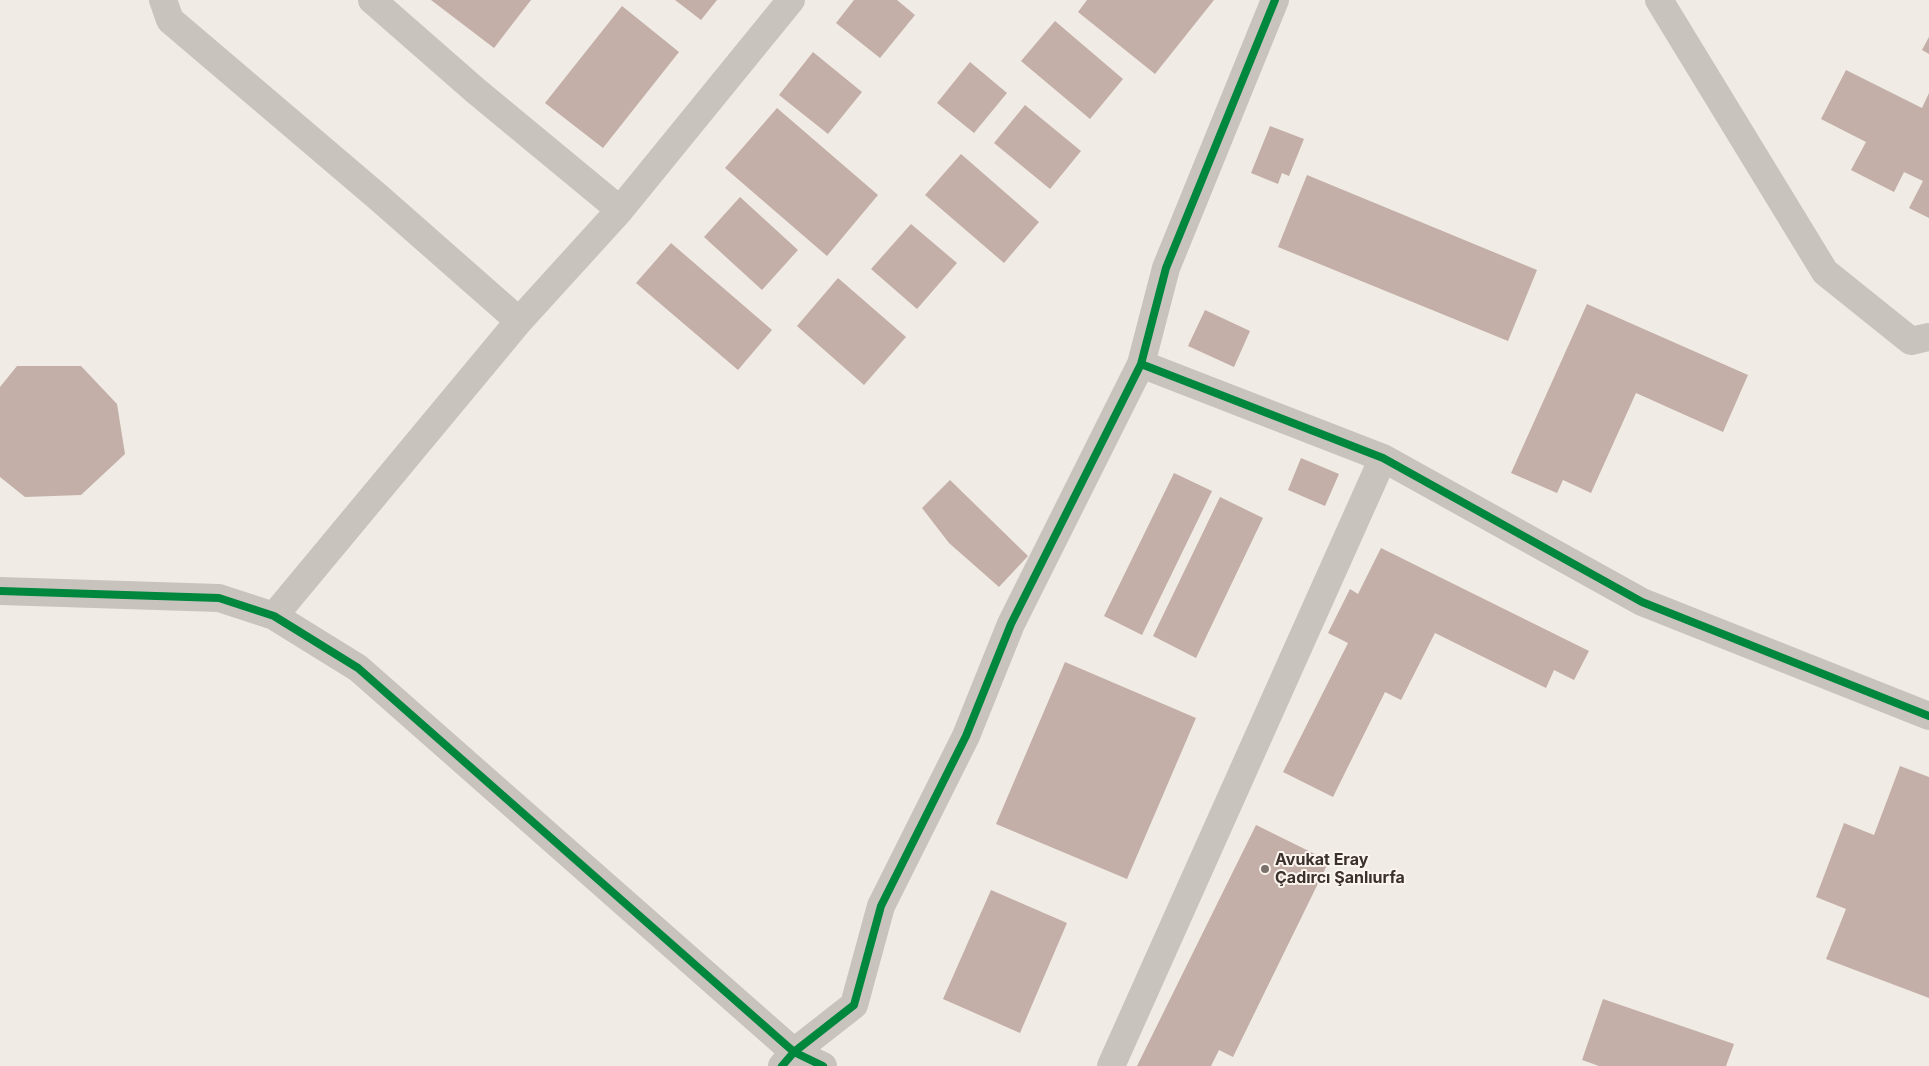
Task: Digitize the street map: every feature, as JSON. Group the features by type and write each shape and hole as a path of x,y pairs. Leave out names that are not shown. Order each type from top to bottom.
{"street":[{"path":"163,0 170,20 378,197 519,322"},
{"path":"274,616 519,322 620,210 791,0"},
{"path":"788,1059 854,1005 880,906 966,736 1011,624 1142,364 1166,268 1275,0"},
{"path":"1659,0 1825,272 1911,341 1929,337"},
{"path":"374,1 484,97 620,210"},
{"path":"1142,364 1383,458 1642,602 1929,716"},
{"path":"1111,1066 1383,458"},
{"path":"0,592 219,598 274,616 358,668 788,1059 823,1066"}],"building":[{"path":"431,0 531,0 494,48"},
{"path":"675,0 717,0 701,20"},
{"path":"854,0 897,0 915,15 880,58 836,23"},
{"path":"1087,0 1214,0 1155,74 1078,12"},
{"path":"622,6 679,52 603,148 545,103"},
{"path":"1055,21 1123,79 1090,119 1021,61"},
{"path":"1929,37 1929,54 1922,50"},
{"path":"813,52 862,92 828,134 779,95"},
{"path":"970,62 1007,93 974,133 937,103"},
{"path":"1846,70 1922,108 1929,93 1929,218 1909,208 1923,181 1904,172 1894,192 1851,170 1866,142 1821,119"},
{"path":"1025,105 1081,151 1050,189 994,143"},
{"path":"777,108 878,195 827,256 725,168"},
{"path":"1270,126 1304,139 1289,176 1282,173 1278,184 1251,173"},
{"path":"961,154 1039,222 1004,263 925,195"},
{"path":"1307,175 1537,270 1508,341 1278,247"},
{"path":"740,197 798,250 762,290 704,237"},
{"path":"911,224 957,263 917,309 871,269"},
{"path":"671,243 772,330 738,370 636,283"},
{"path":"838,278 906,337 864,385 797,326"},
{"path":"1587,304 1748,375 1723,432 1636,393 1591,493 1563,480 1557,493 1511,473"},
{"path":"1205,310 1250,331 1234,367 1188,346"},
{"path":"17,366 81,366 117,404 125,454 81,495 25,497 0,477 0,387"},
{"path":"1301,458 1339,474 1325,506 1288,490"},
{"path":"1174,473 1212,491 1142,635 1104,616"},
{"path":"950,480 1028,556 999,587 949,543 922,508"},
{"path":"1220,497 1263,518 1196,658 1153,636"},
{"path":"1381,548 1589,651 1574,680 1554,670 1546,688 1435,633 1401,700 1385,692 1333,797 1283,772 1348,643 1328,633 1350,589 1358,594"},
{"path":"1065,662 1196,718 1127,879 996,824"},
{"path":"1900,766 1929,777 1929,998 1826,959 1846,909 1816,897 1844,823 1874,835"},
{"path":"1256,825 1329,861 1233,1057 1219,1050 1211,1066 1137,1066"},
{"path":"991,890 1067,923 1020,1033 943,999"},
{"path":"1603,999 1734,1044 1726,1066 1599,1066 1582,1060"}],"cycle path":[{"path":"782,1066 794,1052 854,1005 881,906 966,736 1011,624 1141,364 1166,268 1275,0"},
{"path":"1141,364 1383,458 1642,602 1929,716"},
{"path":"0,591 219,598 274,616 358,668 794,1052 823,1066"}],"place":[{"name":"Avukat Eray Çadırcı Şanlıurfa","path":"1265,869"}]}
